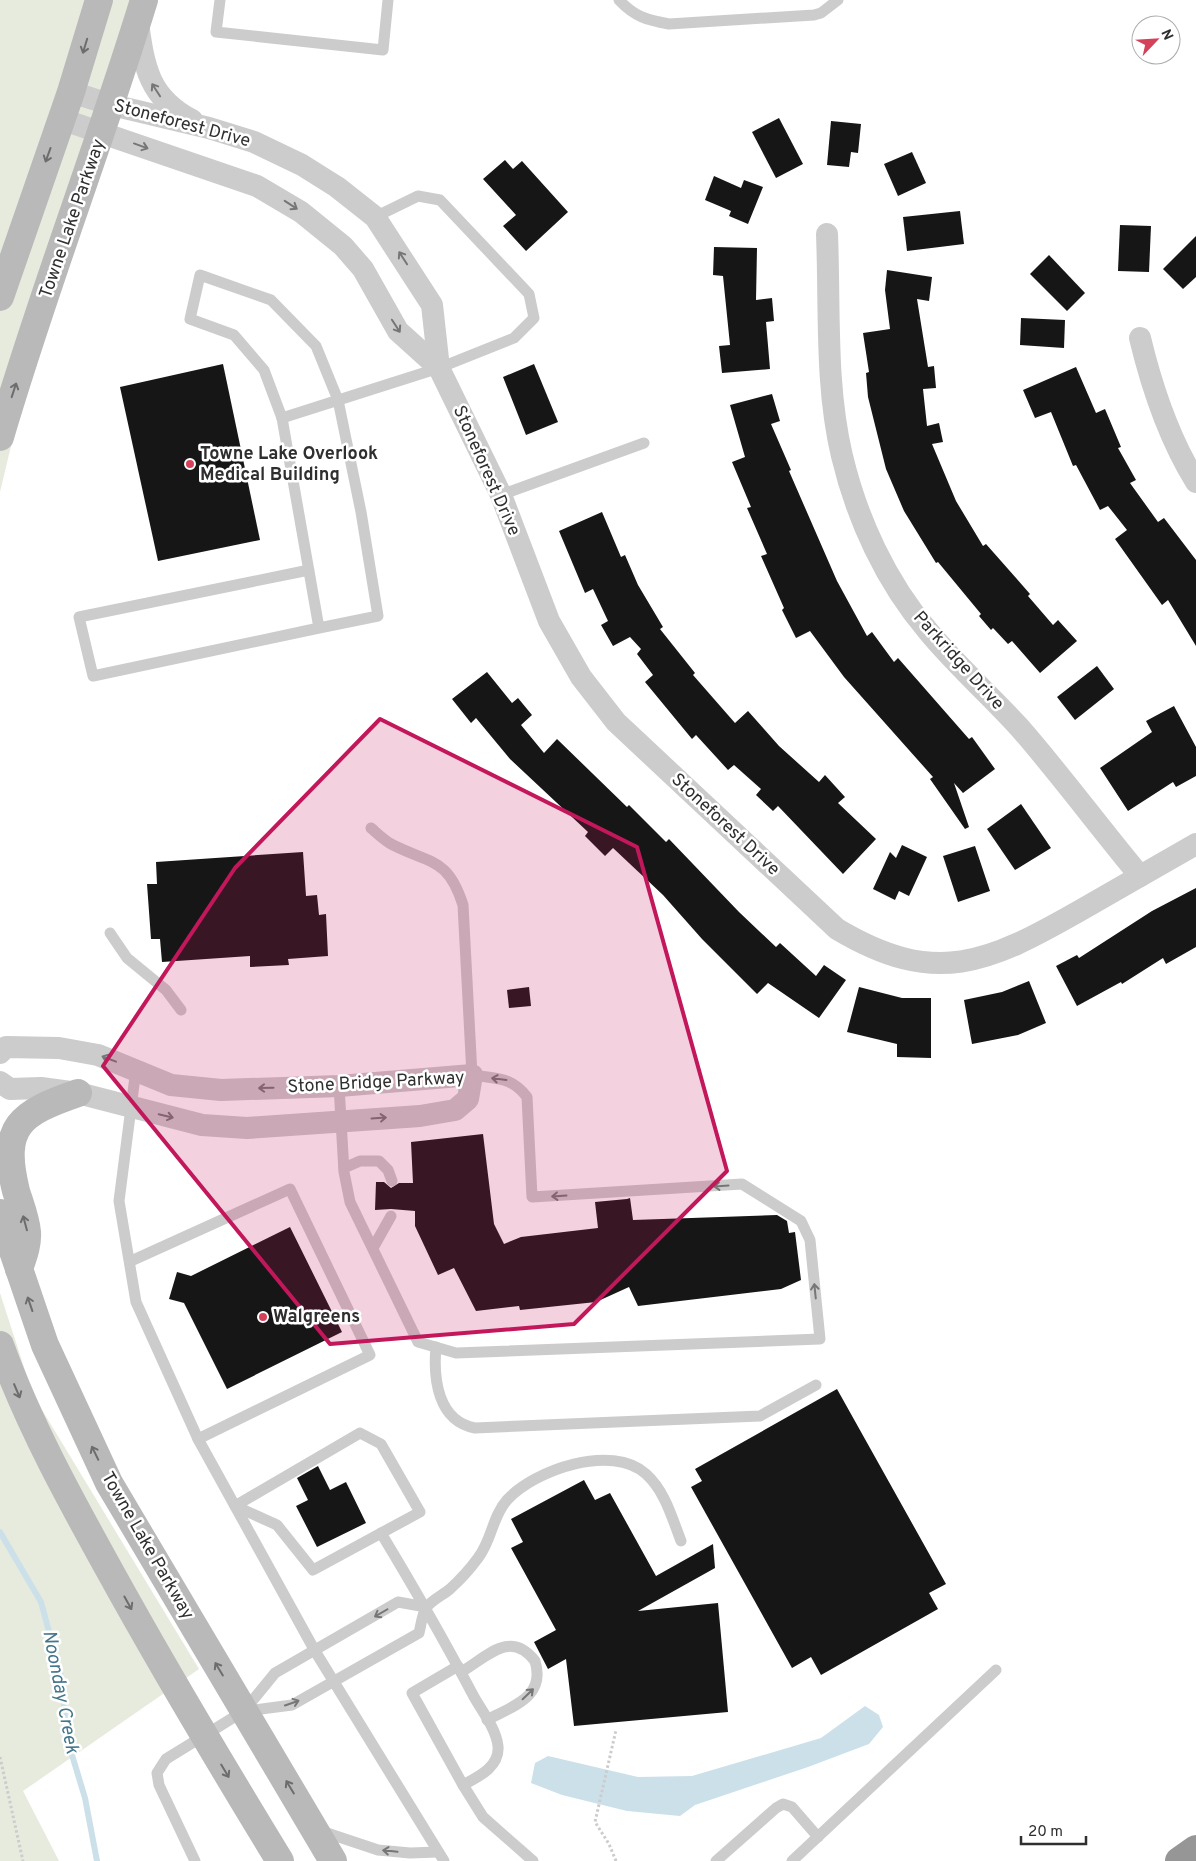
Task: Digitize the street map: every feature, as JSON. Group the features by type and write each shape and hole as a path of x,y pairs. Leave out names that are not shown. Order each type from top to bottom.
{"highway":[{"path":"1179,1861 1196,1849"}],"main road":[{"path":"0,297 71,92 99,0"},
{"name":"Towne Lake Parkway","path":"0,437 38,318 112,105 141,10"},
{"path":"18,1270 25,1252 27,1231 9,1163 10,1141 24,1118 52,1102 78,1093"},
{"name":"Towne Lake Parkway","path":"0,1213 44,1344 110,1483 333,1861"},
{"path":"0,1345 16,1390 47,1455 203,1736 280,1861"}],"street":[{"path":"141,10 142,56 155,89 164,101 185,116 209,128"},
{"name":"Stoneforest Drive","path":"71,92 112,105 209,128 254,142 302,165 337,187 375,217 432,305 439,368 501,495 549,621 581,677 616,722 837,929 865,946 896,957 927,963 960,962 992,956 1025,942 1196,844"},
{"name":"Stoneforest Drive","path":"61,119 257,186 301,212 343,246 363,269 398,331 439,368"},
{"name":"Parkridge Drive","path":"827,234 830,359 836,424 851,487 875,547 902,597 926,630 1018,726 1140,876"},
{"path":"1140,338 1150,381 1161,411 1174,441 1196,482"},
{"name":"Stone Bridge Parkway","path":"0,1053 6,1047 59,1048 98,1055 171,1085 221,1090 339,1086 472,1075 468,1099 455,1110 420,1116 247,1128 202,1125 78,1093 41,1088 10,1088 0,1082"}],"lane":[{"path":"220,0 216,32 383,50 388,0"},
{"path":"620,0 631,12 649,20 669,24 814,15 821,13 838,0"},
{"path":"282,418 439,368 514,338 534,318 529,294 440,200 418,196 375,217"},
{"path":"308,570 79,617 93,676 378,616 361,512 338,400 316,346 271,300 200,275 190,319 234,335 264,370 282,418 319,628"},
{"path":"501,495 644,443"},
{"path":"339,1086 344,1168 350,1202 418,1342 456,1353 820,1339 810,1240 802,1221 742,1184 532,1198 527,1097 518,1086 510,1081 472,1075 463,905 457,885 448,872 429,859 392,845 371,828"},
{"path":"110,934 127,958 166,990 181,1010"},
{"path":"136,1069 119,1201 131,1261 136,1302 198,1439 315,1650 438,1858"},
{"path":"344,1168 360,1160 379,1161 388,1170 392,1181"},
{"path":"131,1261 290,1189 370,1355 198,1439"},
{"path":"373,1248 391,1216"},
{"path":"436,1347 434,1369 440,1395 447,1413 462,1426 475,1428 760,1416 816,1385"},
{"path":"360,1433 381,1444 420,1512 313,1570 277,1525 235,1506 360,1433"},
{"path":"244,1711 292,1705 419,1633 426,1607 450,1589 482,1553 496,1516 506,1500 541,1474 555,1468 571,1464 606,1461 634,1466 646,1474 656,1486 666,1502 682,1541"},
{"path":"381,1533 426,1607 487,1720 498,1746 496,1760 487,1771 462,1786"},
{"path":"195,1861 159,1784 157,1773 166,1759 244,1711 275,1673 398,1602 426,1607"},
{"path":"487,1720 527,1697 534,1690 538,1681 535,1661 521,1648 502,1647 412,1693 462,1786 483,1817 533,1861"},
{"path":"792,1861 996,1670"},
{"path":"716,1861 783,1804 792,1807 818,1837"},
{"path":"315,1829 378,1850 438,1858"}],"path":[{"path":"616,1730 595,1822 609,1844 616,1861"},
{"path":"0,1757 22,1861"}],"highlighted area":[{"path":"380,719 637,847 727,1171 574,1324 330,1344 103,1066 235,868"}],"shaded area":[{"path":"0,0 138,0 122,94 11,446 0,492"},
{"path":"0,1293 33,1395 199,1669 23,1791 59,1861 0,1861"}],"water":[{"path":"865,1706 879,1715 883,1727 869,1744 808,1767 695,1805 680,1816 627,1811 562,1795 531,1783 535,1763 548,1756 638,1777 692,1776 821,1738"}],"building":[{"path":"779,118 803,164 776,178 752,132"},
{"path":"831,121 861,124 858,153 851,152 849,167 827,165"},
{"path":"912,152 926,183 898,196 884,164"},
{"path":"505,160 513,169 522,161 568,212 526,251 503,226 516,215 483,179"},
{"path":"714,176 741,188 744,180 763,187 748,224 729,216 731,211 705,200"},
{"path":"960,211 964,244 907,251 903,217"},
{"path":"1120,225 1151,226 1149,272 1118,271"},
{"path":"1196,236 1196,277 1183,289 1163,269"},
{"path":"714,247 757,248 756,300 772,298 774,321 766,322 770,369 722,373 719,346 730,345 723,276 713,275"},
{"path":"1049,255 1085,293 1067,311 1030,274"},
{"path":"887,270 932,277 929,301 917,299 928,367 934,366 936,388 923,389 927,426 939,423 943,442 932,444 956,501 983,546 986,544 1030,594 1028,596 1053,625 1058,620 1077,641 1040,673 1012,641 1008,644 993,628 991,630 979,616 981,614 938,562 936,563 904,511 886,469 868,397 866,373 869,372 863,333 890,329 885,290"},
{"path":"1021,318 1065,320 1064,348 1020,345"},
{"name":"Towne Lake Overlook Medical Building","path":"223,364 260,540 158,561 120,387"},
{"path":"534,364 558,422 526,435 503,377"},
{"path":"1076,367 1096,413 1105,409 1121,447 1118,448 1136,480 1130,483 1158,522 1164,518 1196,560 1196,646 1168,600 1162,605 1115,539 1127,530 1108,506 1100,510 1076,465 1073,466 1051,412 1035,418 1023,390"},
{"path":"772,394 780,421 771,424 791,470 789,471 837,581 867,636 872,632 894,662 898,658 969,739 972,737 995,769 963,793 954,783 969,827 965,829 930,779 933,777 844,677 810,631 796,638 782,610 784,608 761,556 767,554 747,508 751,507 732,462 745,457 730,405"},
{"path":"602,512 621,557 625,555 638,585 663,627 660,629 695,673 693,675 735,723 748,711 779,746 819,782 825,775 845,797 838,803 876,839 843,874 778,806 773,811 756,795 761,789 734,765 728,770 696,735 692,739 645,682 653,675 637,654 641,649 630,637 613,646 601,625 608,621 593,589 585,593 559,531"},
{"path":"1097,666 1114,689 1075,720 1057,697"},
{"path":"487,672 512,703 518,698 532,715 521,725 544,753 557,739 666,842 669,839 739,912 776,947 780,943 816,976 824,965 846,980 819,1018 768,983 757,994 702,939 663,895 613,848 605,856 585,836 588,832 510,759 476,718 471,723 452,699"},
{"path":"1174,706 1196,747 1196,776 1176,787 1173,782 1128,811 1100,768 1152,732 1146,721"},
{"path":"1021,804 1051,848 1015,870 987,829"},
{"path":"902,845 927,857 909,896 899,891 895,900 873,889 890,852 896,858"},
{"path":"975,846 990,891 958,902 943,856"},
{"path":"303,852 306,896 317,895 319,915 326,914 328,956 288,959 289,965 250,967 250,956 162,962 160,939 151,939 147,884 157,884 156,862"},
{"path":"1196,888 1196,947 1166,964 1163,958 1122,984 1121,982 1077,1006 1056,966 1077,955 1079,958 1152,911"},
{"path":"1029,981 1046,1023 1018,1035 972,1044 964,1000 1002,992"},
{"path":"529,987 531,1006 509,1008 507,990"},
{"path":"859,987 902,998 931,998 931,1058 897,1057 897,1044 847,1032"},
{"path":"483,1134 494,1224 504,1244 521,1237 598,1228 595,1202 630,1198 633,1220 777,1215 787,1221 789,1233 795,1232 801,1280 781,1289 638,1306 629,1287 596,1302 520,1310 519,1306 476,1311 454,1268 438,1275 415,1226 415,1211 375,1210 376,1182 384,1182 391,1188 399,1183 413,1183 411,1142"},
{"name":"Walgreens","path":"290,1227 342,1332 227,1389 184,1303 169,1299 177,1272 191,1276"},
{"path":"837,1389 946,1584 929,1593 938,1609 821,1675 811,1657 792,1668 691,1487 702,1481 695,1469"},
{"path":"318,1466 330,1490 346,1482 366,1523 317,1547 296,1506 308,1500 297,1478"},
{"path":"584,1480 595,1500 610,1493 656,1576 713,1544 715,1568 638,1611 718,1603 728,1712 574,1726 566,1659 548,1669 534,1642 556,1630 511,1548 523,1542 511,1519"}],"waterway":[{"name":"Noonday Creek","path":"0,1532 41,1602 62,1680 66,1735 85,1798 97,1861"}],"place":[{"name":"Towne Lake Overlook Medical Building","path":"190,464"},
{"name":"Walgreens","path":"263,1317"}]}
